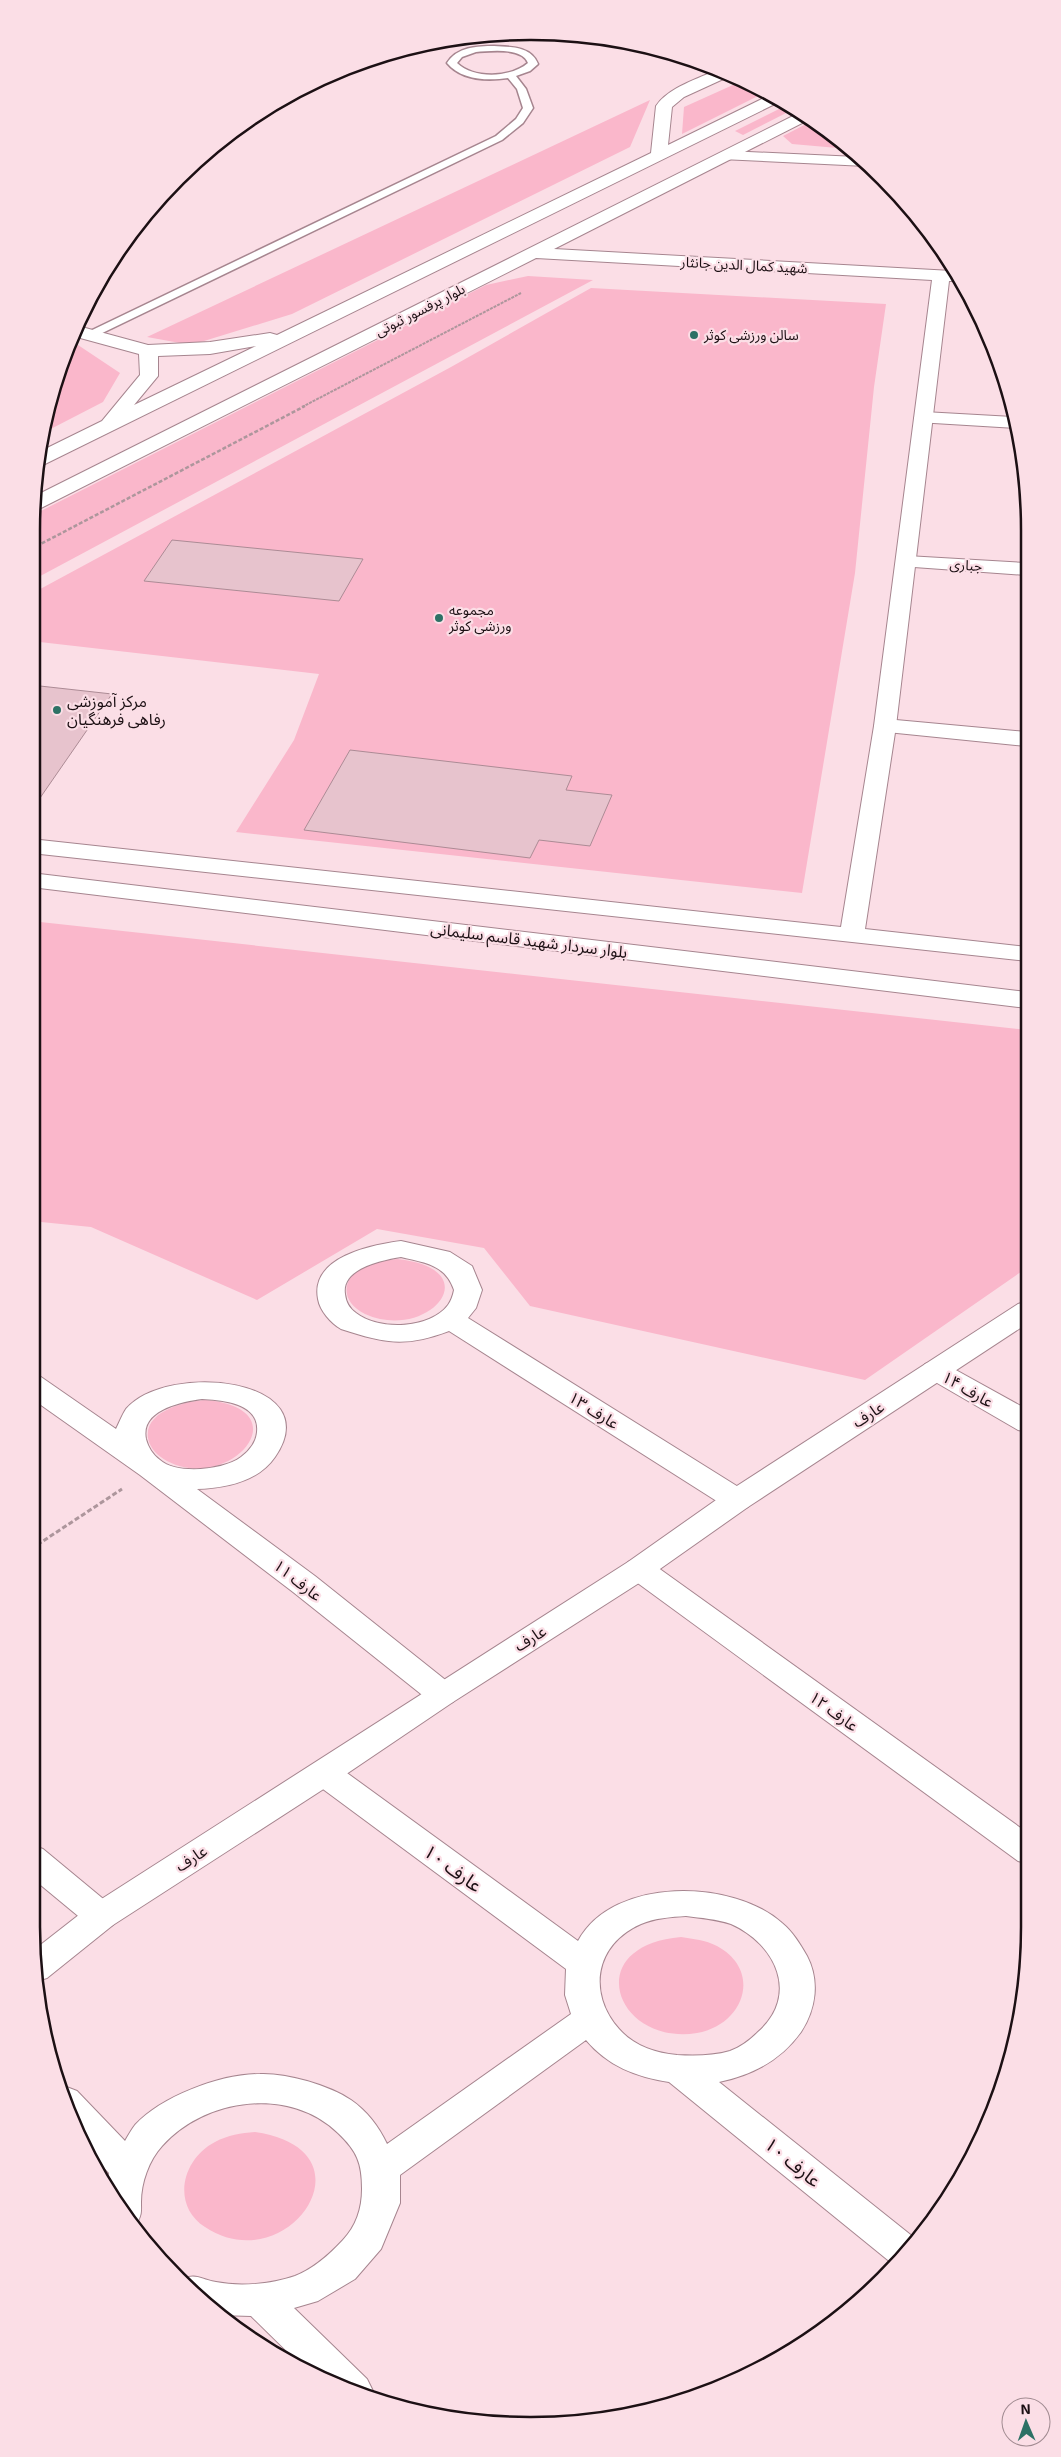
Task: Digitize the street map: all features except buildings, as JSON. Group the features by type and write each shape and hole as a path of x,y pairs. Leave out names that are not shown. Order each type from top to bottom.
{"street":[{"path":"659,156 664,106 678,94 716,76"},
{"name":"بلوار پرفسور ثبوتی","path":"46,456 768,102"},
{"name":"بلوار پرفسور ثبوتی","path":"41,501 798,120"},
{"path":"727,156 854,162"},
{"name":"شهید کمال الدین جانثار","path":"533,253 948,276"},
{"path":"852,935 885,726 924,418 948,276"},
{"path":"82,333 147,352 210,348 298,334"},
{"path":"105,428 149,376 150,362 147,352"},
{"path":"924,418 1009,423"},
{"name":"جباری","path":"907,562 1021,569"},
{"path":"885,726 1021,739"},
{"path":"40,847 1021,953"},
{"name":"بلوار سردار شهید قاسم سلیمانی","path":"40,881 1021,999"},
{"path":"423,1251 443,1258 458,1268 467,1280 469,1295 464,1308 451,1320 432,1329 410,1334 387,1334 365,1330 347,1321 335,1309 330,1295 333,1282 343,1269 358,1258 379,1252 423,1251"},
{"name":"عارف","path":"41,1963 101,1916 638,1569 737,1500 1021,1315"},
{"name":"عارف ۱۳","path":"451,1320 737,1500"},
{"name":"عارف ۱۴","path":"935,1370 1021,1419"},
{"name":"عارف ۱۱","path":"40,1390 151,1469 304,1584 442,1694"},
{"name":"عارف ۱۲","path":"638,1569 1021,1846"},
{"name":"عارف ۱۰","path":"324,1773 583,1963"},
{"path":"40,1865 101,1916"},
{"path":"686,1903 720,1907 752,1919 777,1939 794,1963 799,1990 793,2017 776,2041 749,2060 715,2069 679,2070 642,2062 611,2044 590,2019 580,1991 583,1963 598,1939 621,1919 651,1907 686,1903"},
{"path":"380,2168 590,2019"},
{"name":"عارف ۱۰","path":"679,2070 900,2249"},
{"path":"123,2198 128,2169 148,2136 178,2111 218,2094 260,2088 302,2094 338,2110 365,2136 380,2168 381,2203 368,2238 347,2262 341,2268 304,2290 260,2300 217,2299 208,2296"},
{"path":"77,2114 128,2169"},
{"path":"260,2300 341,2379"}],"lane":[{"path":"473,43 481,49"},
{"path":"481,49 519,52 532,60 533,64 529,68 510,75 471,74 461,71 452,63 460,54 481,49"},
{"path":"82,333 499,138 520,121 528,108 521,89 510,75"}],"path":[{"path":"40,544 522,293"},
{"path":"40,1543 151,1469"}],"shaded area":[{"path":"734,85 757,96 682,134 684,107"},
{"path":"650,100 630,147 292,314 191,345 147,337"},
{"path":"780,109 787,113 743,135 735,131"},
{"path":"805,125 837,148 792,144 783,136"},
{"path":"528,276 593,280 40,576 41,511 486,285"},
{"name":"مجموعه ورزشی کوثر","path":"591,288 886,304 874,387 855,573 802,893 236,832 294,740 319,674 40,642 40,589 451,367"},
{"path":"78,345 120,373 103,402 51,429 66,373 76,346"},
{"path":"40,922 1021,1029 1021,1272 865,1380 530,1306 484,1248 377,1229 257,1300 91,1227 40,1222"},
{"path":"398,1259 426,1266 441,1276 445,1289 440,1301 427,1312 409,1319 388,1320 365,1314 356,1309 347,1295 349,1281 353,1275 368,1264"},
{"path":"206,1400 235,1407 250,1418 253,1432 246,1446 233,1459 213,1467 191,1468 167,1461 153,1449 148,1438 149,1429 153,1421 159,1414 178,1405"},
{"path":"681,1937 704,1941 717,1946 731,1957 740,1969 743,1982 742,1996 736,2009 726,2020 713,2028 697,2033 669,2033 646,2025 629,2011 620,1993 620,1975 629,1958 649,1944"},
{"path":"255,2132 292,2144 311,2162 315,2184 307,2207 290,2226 265,2238 236,2239 205,2227 194,2218 188,2207 185,2183 188,2171 195,2159 204,2150 225,2138"}],"place":[{"name":"سالن ورزشی کوثر","path":"694,335"},
{"name":"مجموعه ورزشی کوثر","path":"439,618"},
{"name":"مرکز آموزشی رفاهی فرهنگیان","path":"57,710"}]}
